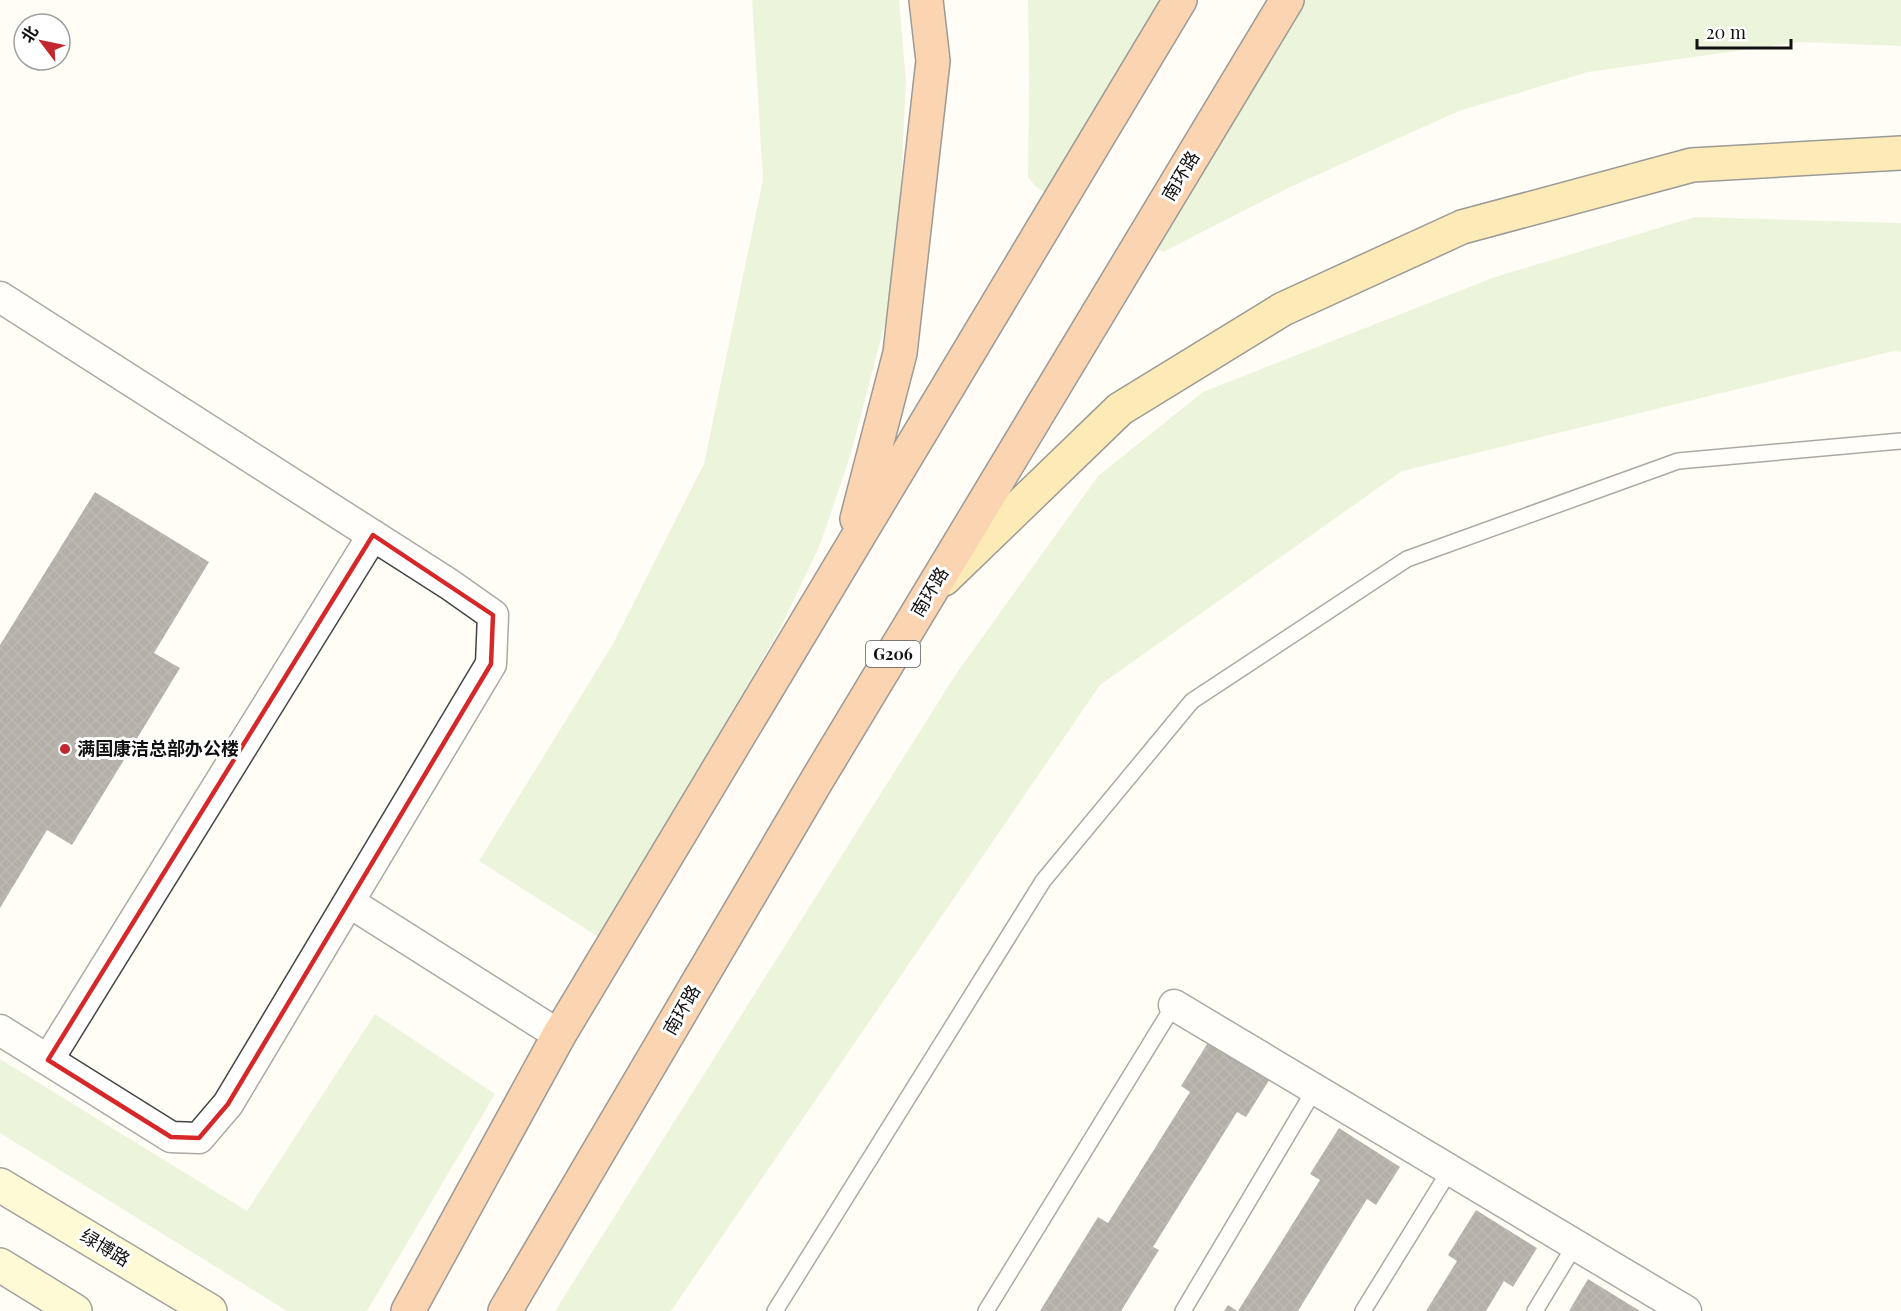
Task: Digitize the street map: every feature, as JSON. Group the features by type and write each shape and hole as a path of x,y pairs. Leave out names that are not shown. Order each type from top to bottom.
{"highway":[{"path":"848,555 900,353 933,61 926,0"},
{"path":"408,1311 559,1035 1180,0"},
{"name":"南环路","path":"505,1311 817,780 1287,0"}],"main road":[{"path":"928,595 1120,409 1282,309 1462,227 1692,165 1901,153"},
{"name":"绿博路","path":"0,1185 210,1311"},
{"path":"0,1265 75,1311"}],"street":[{"path":"0,297 449,584 493,615 491,664 228,1104 199,1138 171,1137 0,1030"},
{"path":"48,1060 372,535"},
{"path":"349,902 559,1035"},
{"path":"1174,1005 1686,1311"}],"lane":[{"path":"776,1311 1044,881 1192,701 1407,559 1678,461 1901,441"},
{"path":"986,1311 1174,1005"},
{"path":"1184,1311 1315,1089"},
{"path":"1363,1311 1450,1170"},
{"path":"1535,1311 1575,1245"}],"highlighted area":[{"path":"373,535 493,615 491,664 228,1104 199,1138 171,1137 48,1060"}],"green space":[{"path":"752,0 899,0 906,81 896,281 851,453 821,542 782,625 600,938 479,861 613,644 704,464 763,180"},
{"path":"1028,0 1162,0 1046,193 1036,187 1028,177"},
{"path":"1299,0 1901,0 1901,46 1799,42 1588,72 1459,111 1288,188 1163,252 1153,246"},
{"path":"1695,217 1901,223 1901,352 1894,351 1402,471 1100,685 671,1311 555,1311 956,674 1098,476 1203,392 1495,277"},
{"path":"375,1014 495,1094 367,1311 287,1311 0,1133 0,1059 247,1211"}],"building":[{"name":"满国康洁总部办公楼","path":"95,492 209,562 154,653 180,668 72,845 47,830 0,908 0,645"},
{"path":"1209,1041 1270,1079 1246,1117 1237,1112 1153,1247 1159,1250 1121,1311 1040,1311 1098,1217 1108,1223 1190,1092 1181,1086"},
{"path":"1339,1128 1400,1167 1376,1205 1367,1199 1298,1311 1238,1311 1320,1180 1310,1174"},
{"path":"1476,1210 1537,1248 1513,1287 1504,1281 1486,1311 1426,1311 1457,1261 1448,1255"},
{"path":"1588,1279 1640,1311 1569,1311"},
{"path":"1228,1305 1237,1311 1224,1311"}],"place":[{"name":"满国康洁总部办公楼","path":"65,749"}]}
